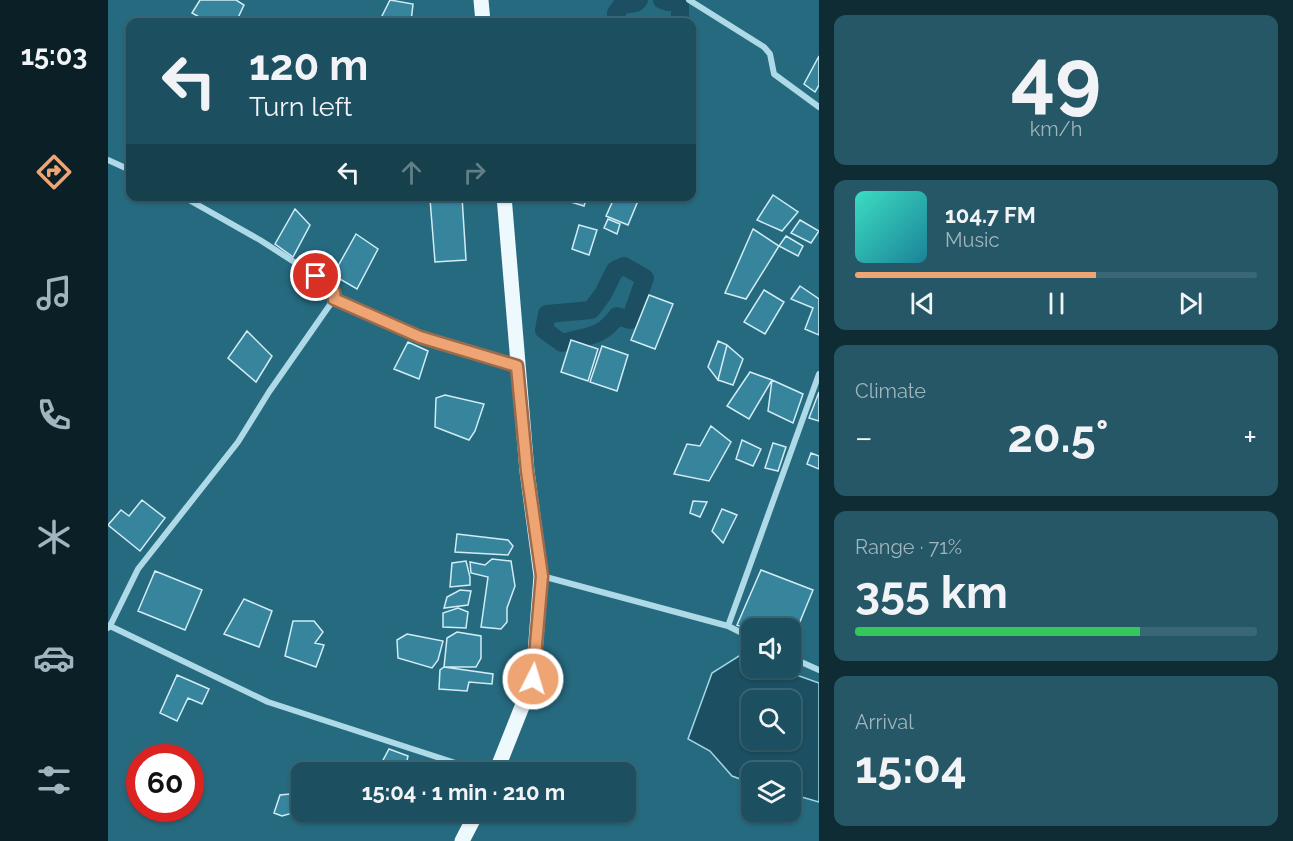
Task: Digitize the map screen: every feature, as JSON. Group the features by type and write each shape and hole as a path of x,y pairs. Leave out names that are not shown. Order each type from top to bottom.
{"main road":[{"path":"481,0 483,18"},
{"path":"499,762 533,679 542,576 527,471 504,201"},
{"path":"462,841 472,822"}],"street":[{"path":"689,0 764,47 770,54 774,74 819,107"},
{"path":"108,160 126,168"},
{"path":"191,201 260,240 330,285 334,292 334,299 269,392 238,442 138,569 109,627 268,702 452,762"},
{"path":"334,299 420,337 517,366"},
{"path":"728,626 819,374"},
{"path":"542,576 728,626 741,632"},
{"path":"801,662 819,669"}],"water":[{"path":"741,655 741,678 801,677 819,683 819,802 801,797 801,762 741,762 741,779 732,776 710,751 688,739 712,673"}],"building":[{"path":"200,0 236,0 244,5 238,18 201,18 192,13"},
{"path":"390,0 413,4 411,18 381,18"},
{"path":"819,56 819,85 815,92 804,84"},
{"path":"773,195 798,212 782,231 757,220"},
{"path":"430,201 462,201 466,260 435,262"},
{"path":"568,201 586,201 584,206"},
{"path":"613,201 638,201 628,225 606,216"},
{"path":"295,209 310,225 293,257 275,244"},
{"path":"608,219 620,224 617,234 604,228"},
{"path":"800,220 819,231 811,243 791,233"},
{"path":"579,225 597,230 589,255 572,249"},
{"path":"753,229 779,246 746,299 725,293"},
{"path":"356,234 378,249 357,289 333,275"},
{"path":"786,236 803,246 798,256 779,246"},
{"path":"800,286 819,299 819,335 805,329 813,308 791,299"},
{"path":"764,290 784,302 765,334 744,322"},
{"path":"649,295 673,304 655,349 631,340"},
{"path":"247,331 272,356 256,382 228,358"},
{"path":"571,340 598,349 588,381 561,372"},
{"path":"718,341 727,345 718,380 708,367"},
{"path":"408,342 428,351 419,379 394,369"},
{"path":"727,345 743,359 733,385 718,380"},
{"path":"602,346 628,355 617,391 590,382"},
{"path":"750,372 772,380 749,419 727,406"},
{"path":"772,380 803,394 793,423 768,411"},
{"path":"819,392 819,421 809,418"},
{"path":"445,395 484,404 475,431 469,440 435,427 436,398"},
{"path":"711,426 731,442 709,481 674,474 687,444 700,446"},
{"path":"742,440 761,449 753,466 736,459"},
{"path":"773,443 786,447 778,471 765,468"},
{"path":"811,453 819,456 819,469 807,464"},
{"path":"142,500 165,518 140,551 108,525 121,510 129,516"},
{"path":"693,501 707,502 700,517 690,513"},
{"path":"722,509 737,515 723,543 712,531"},
{"path":"457,534 508,540 513,546 508,555 455,552"},
{"path":"492,559 511,561 515,586 507,608 507,622 501,629 481,627 488,577 471,573 470,562 485,565"},
{"path":"466,561 470,585 450,587 452,563"},
{"path":"761,570 813,590 801,619 741,618 741,627 737,625"},
{"path":"155,571 202,590 185,630 138,611"},
{"path":"460,590 471,591 468,605 444,608 447,597"},
{"path":"244,599 272,611 259,647 224,634"},
{"path":"458,608 468,612 466,628 443,627 443,613"},
{"path":"293,621 314,621 323,632 315,643 324,645 316,667 285,656"},
{"path":"457,632 481,636 481,658 476,667 444,667 447,638"},
{"path":"407,634 443,641 438,660 432,668 398,658 397,640"},
{"path":"444,667 493,674 492,684 469,682 467,691 439,689 440,670"},
{"path":"177,675 209,689 202,704 188,698 177,721 160,713"},
{"path":"389,749 408,756 407,762 382,762"},
{"path":"280,795 291,795 291,813 282,816 274,813"}],"waterway":[{"path":"616,18 616,13 622,5 636,3 639,0"},
{"path":"662,0 668,2 680,0 680,18"},
{"path":"624,266 645,278 630,320 617,316 599,333 562,343 544,330 547,314 591,310 603,294 615,270 624,266"}],"route":[{"path":"316,276 330,285 335,295 334,299 420,337 517,366 527,471 542,576 533,679"}]}
